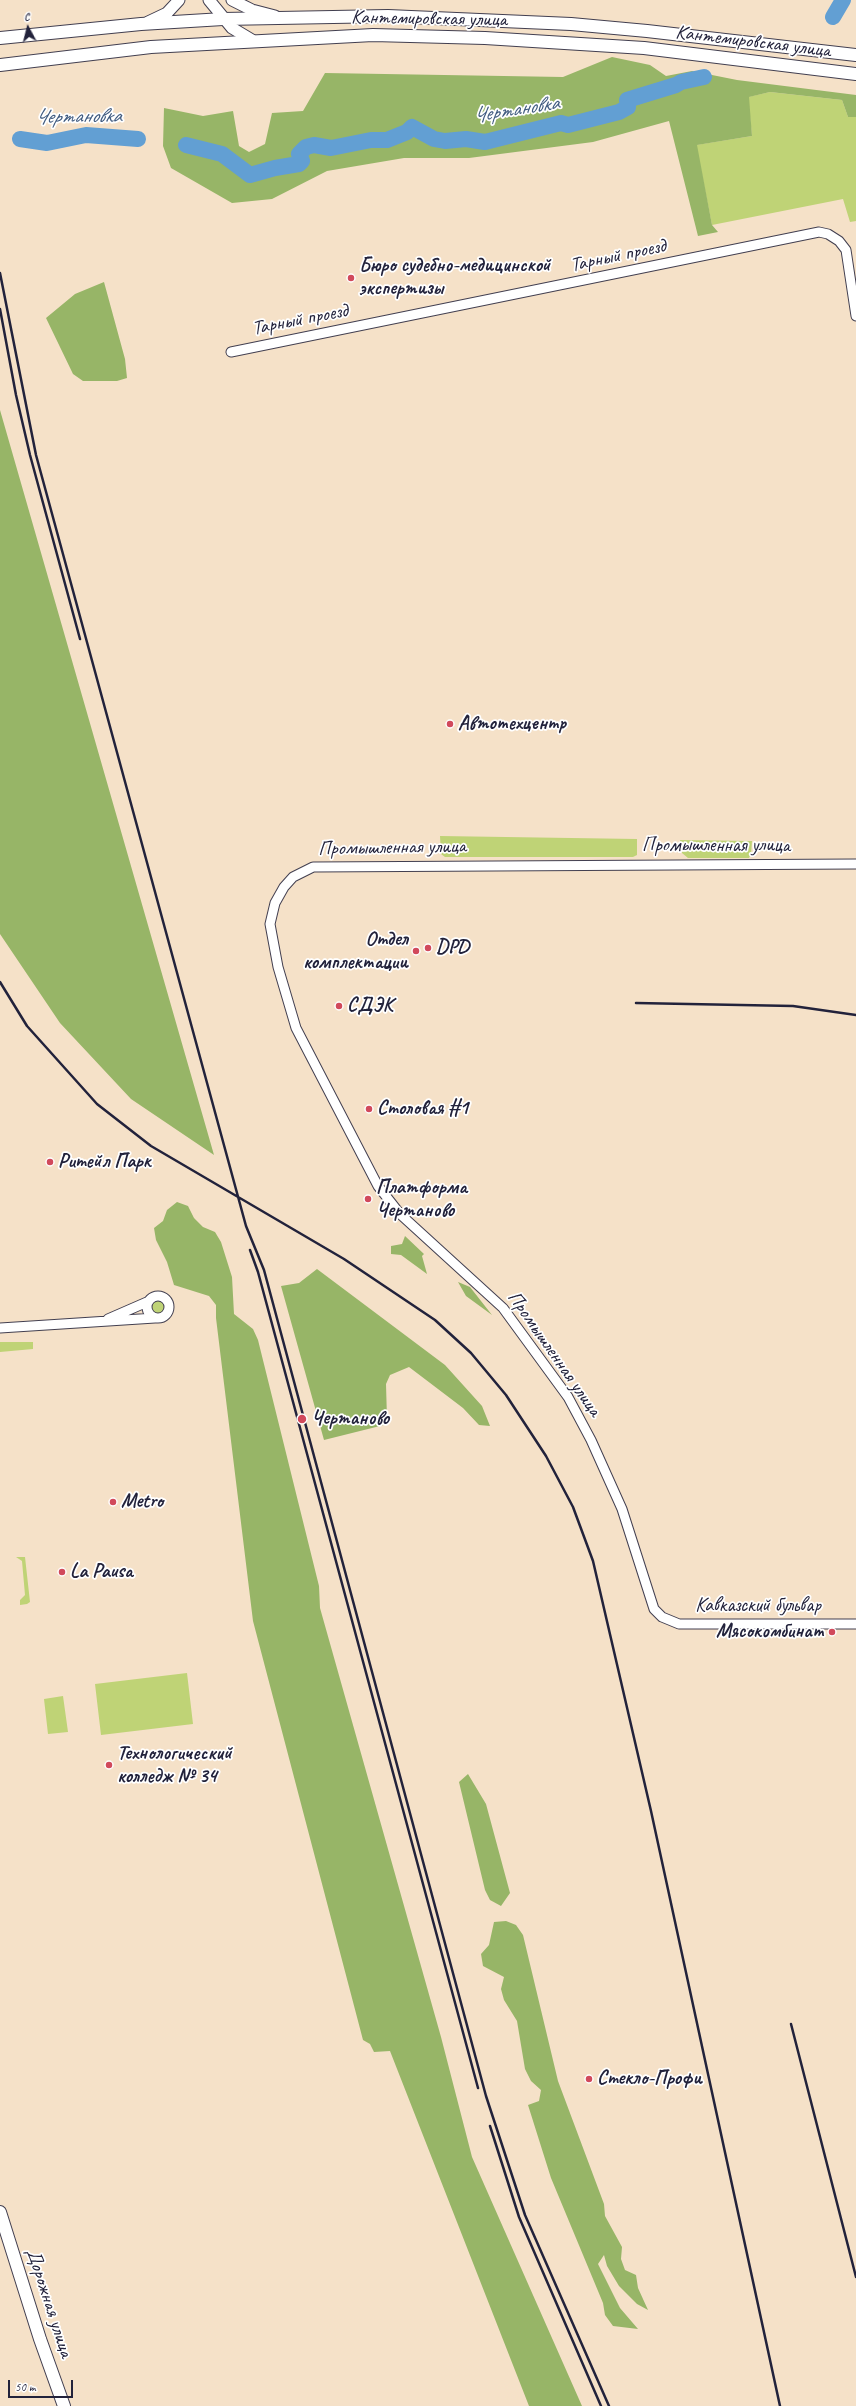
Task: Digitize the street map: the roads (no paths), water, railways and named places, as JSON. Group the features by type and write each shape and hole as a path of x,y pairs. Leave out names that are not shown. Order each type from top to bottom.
{"main road":[{"name":"Кантемировская улица","path":"0,38 141,24 223,19 388,16 571,24 647,31 856,55"},
{"name":"Кантемировская улица","path":"0,65 151,47 252,40 373,35 572,43 644,48 856,74"},
{"name":"Дорожная улица","path":"0,2212 40,2339 64,2406"}],"street":[{"path":"141,24 167,13 179,0"},
{"path":"209,0 223,19 232,28 252,40"},
{"path":"232,0 252,10 278,17"},
{"name":"Тарный проезд","path":"231,352 819,232 828,234 839,241 846,250 856,316"},
{"name":"Промышленная улица","path":"662,1617 650,1600 622,1509 591,1440 568,1397 503,1308 405,1219 378,1186 296,1028 272,941 270,924 271,913 278,895 293,877 313,866 856,864"},
{"path":"0,1328 100,1322 162,1317 168,1312 168,1301 163,1296 155,1295 147,1302 100,1322"},
{"path":"147,1302 146,1310 155,1318"},
{"name":"Кавказский бульвар","path":"662,1617 679,1624 856,1624"}],"waterway":[{"name":"Чертановка","path":"833,17 843,0"},
{"name":"Чертановка","path":"186,145 222,154 250,175 275,168 299,164 302,161 299,154 306,147 314,145 331,148 371,140 387,140 407,132 412,127 434,139 445,141 466,139 485,142 561,123 568,125 619,112 628,107 627,100 676,85 681,82 704,77"},
{"name":"Чертановка","path":"20,139 47,143 86,135 138,139"}],"railway":[{"path":"0,273 36,455 246,1226 264,1270 486,2096 525,2215 609,2406"},
{"path":"0,309 16,395 30,455 80,639"},
{"path":"0,982 27,1026 97,1104 151,1146 344,1259 435,1320 471,1353 506,1395 546,1456 573,1507 593,1561 651,1811 780,2406"},
{"path":"636,1003 793,1006 856,1015"},
{"path":"250,1250 258,1272 478,2088"},
{"path":"791,2024 856,2277"},
{"path":"490,2126 519,2217 601,2406"}],"place":[{"name":"Бюро судебно-медицинской экспертизы","path":"351,278"},
{"name":"Автотехцентр","path":"450,724"},
{"name":"DPD","path":"428,948"},
{"name":"Отдел комплектации","path":"416,951"},
{"name":"СДЭК","path":"339,1006"},
{"name":"Столовая #1","path":"369,1109"},
{"name":"Ритейл Парк","path":"50,1162"},
{"name":"Платформа Чертаново","path":"368,1199"},
{"name":"Чертаново","path":"302,1419"},
{"name":"Metro","path":"113,1502"},
{"name":"La Pausa","path":"62,1572"},
{"name":"Мясокомбинат","path":"832,1632"},
{"name":"Технологический колледж № 34","path":"109,1765"},
{"name":"Стекло-Профи","path":"589,2079"}]}
